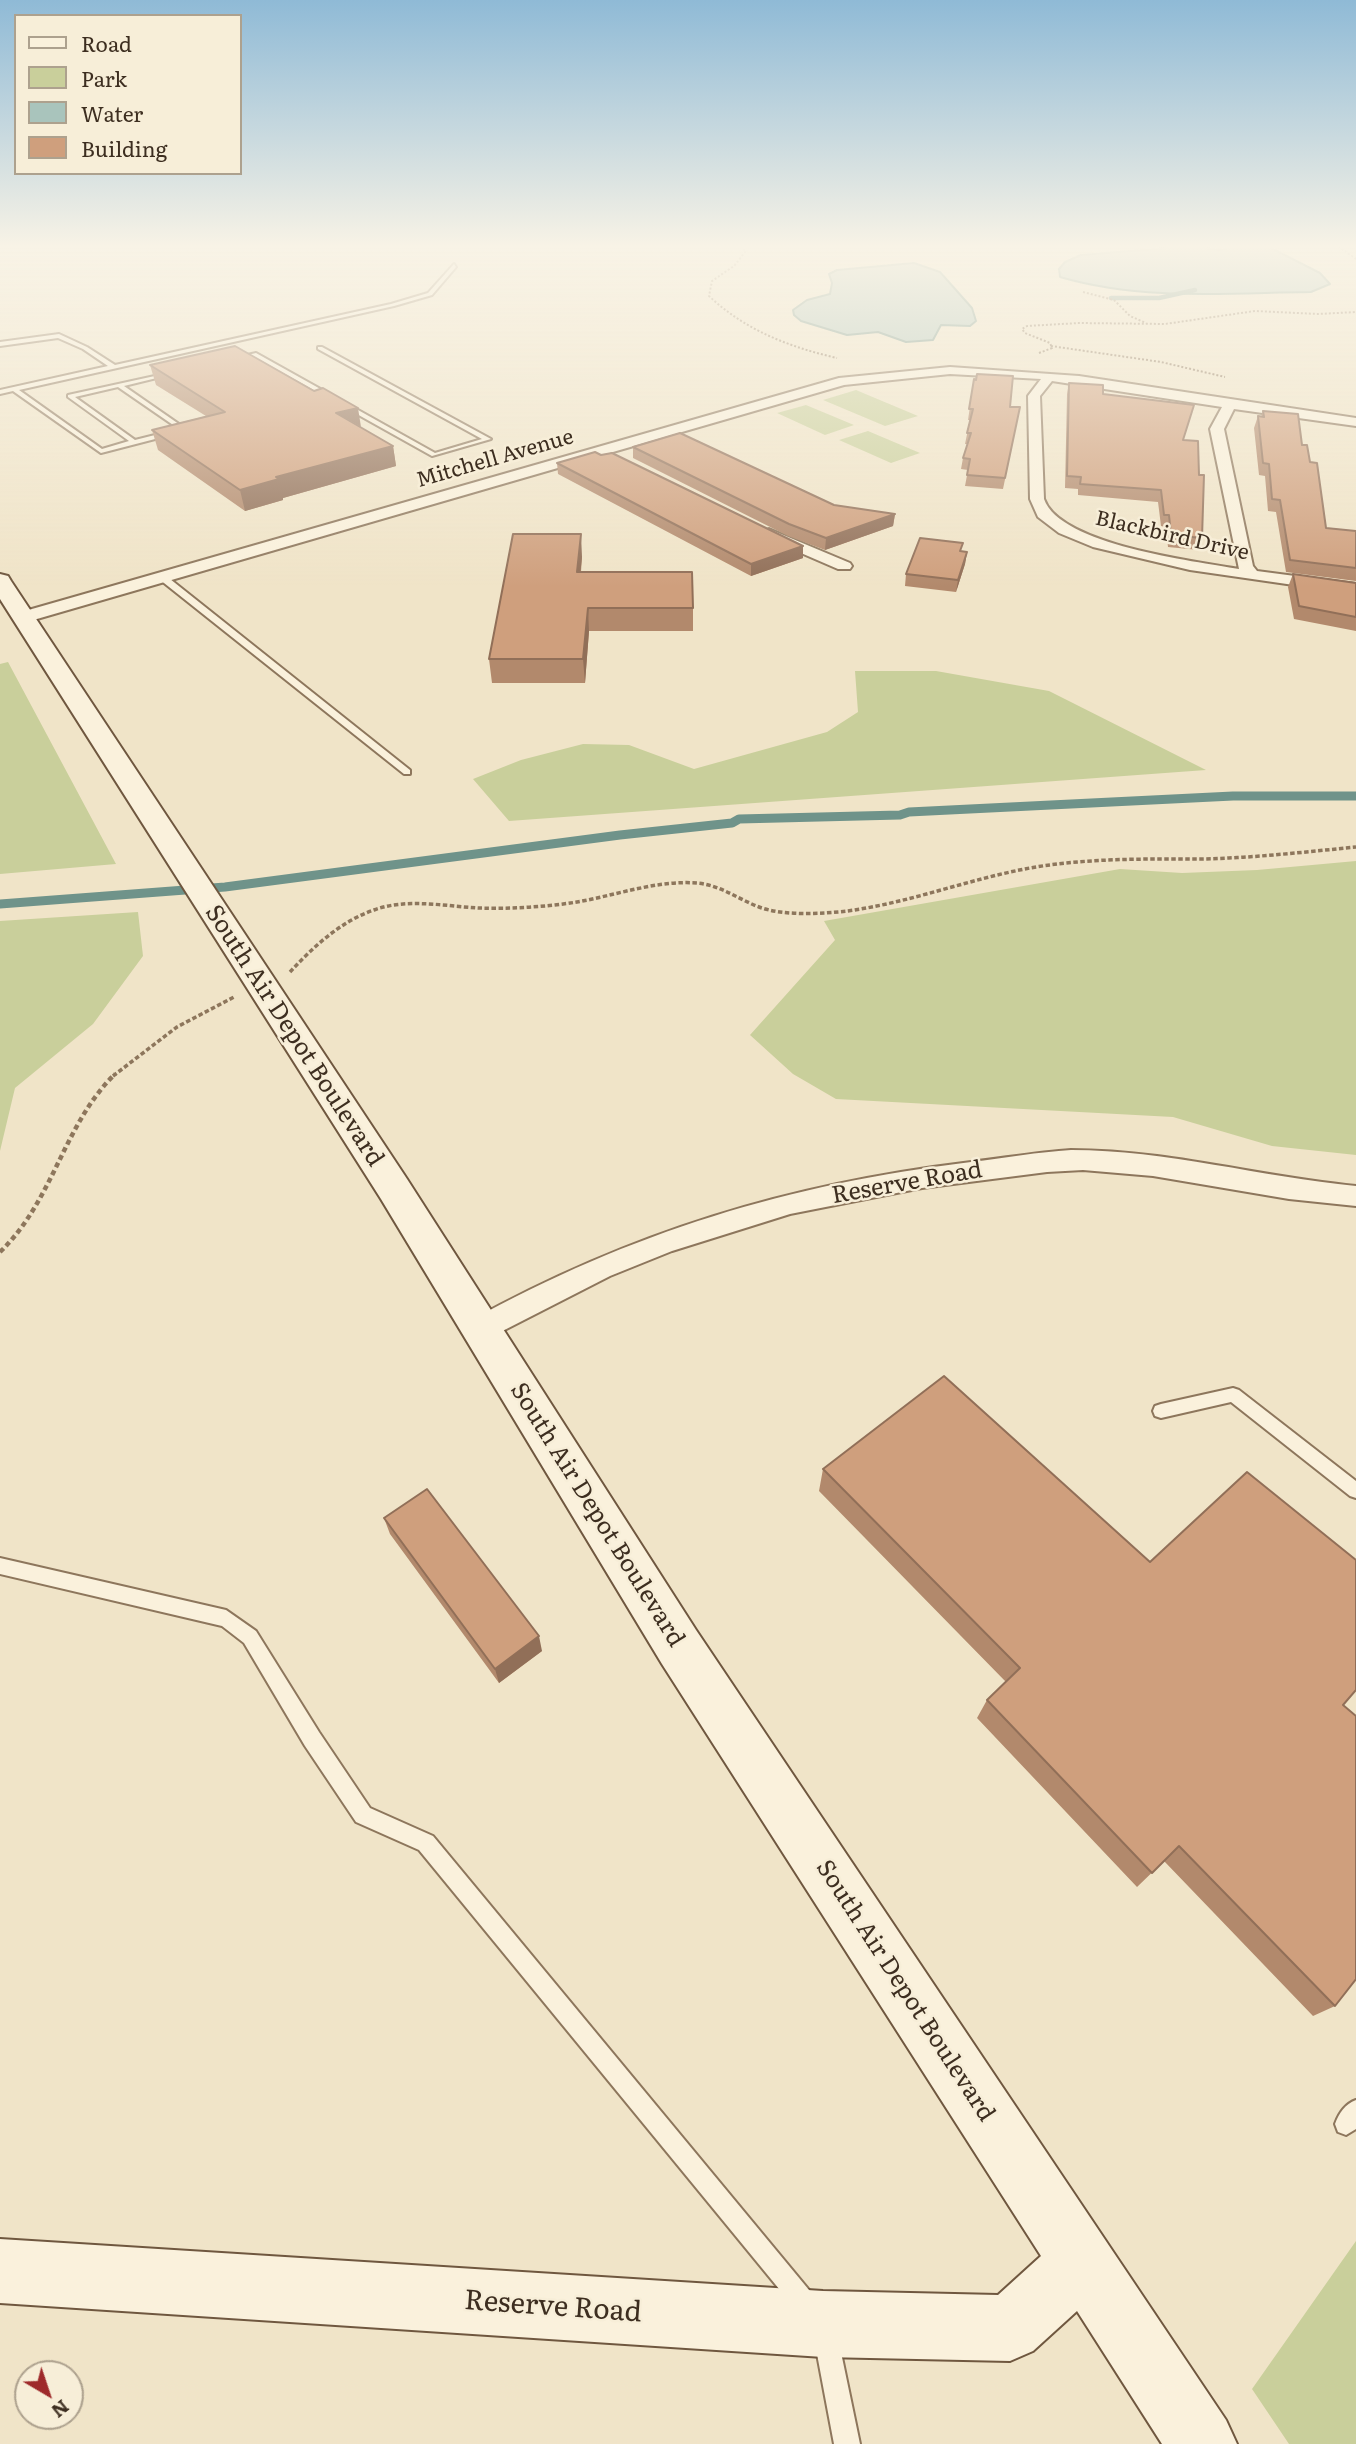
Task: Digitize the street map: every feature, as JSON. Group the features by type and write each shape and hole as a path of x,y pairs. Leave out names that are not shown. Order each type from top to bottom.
{"street":[{"name":"Mitchell Avenue","path":"24,617 843,381 904,372 971,371 1049,377 1356,422"},
{"name":"Blackbird Drive","path":"1049,377 1034,396 1037,499 1043,514 1061,527 1087,540 1121,550 1252,576 1356,589"},
{"path":"1230,405 1217,429 1244,566 1252,576"},
{"path":"601,450 620,460"},
{"path":"757,529 844,566"},
{"name":"South Air Depot Boulevard","path":"0,581 394,1189 679,1647 1202,2444"},
{"name":"Reserve Road","path":"481,1330 523,1304 685,1233 800,1202 936,1175 1080,1160 1174,1167 1269,1186 1356,1196"},
{"name":"Reserve Road","path":"0,2271 823,2324 1010,2328 1082,2262"}],"lane":[{"path":"100,358 114,367"},
{"path":"0,392 151,358"},
{"path":"169,358 176,362"},
{"path":"227,360 236,358"},
{"path":"261,358 435,455 488,439 339,358"},
{"path":"134,442 70,396 174,372"},
{"path":"14,389 101,451 184,430 119,385"},
{"path":"162,577 407,772"},
{"path":"1161,1411 1233,1395 1356,1491"},
{"path":"0,1566 226,1619 250,1637 312,1739 363,1815 426,1843 823,2324 847,2444"}],"path":[{"path":"0,1252 32,1216 92,1099 118,1070 174,1030 220,1003 288,974 314,946 372,910 400,904 482,908 575,902 659,885 694,883 713,885 761,908 787,912 846,911 1030,868 1100,860 1162,857 1260,857 1356,847"}],"green space":[{"path":"856,390 918,416 885,426 823,400"},
{"path":"806,405 854,425 825,435 777,413"},
{"path":"868,431 920,453 891,463 839,440"},
{"path":"8,662 116,864 0,874 0,664"},
{"path":"855,671 936,671 1049,691 1206,770 509,821 473,779 521,760 583,744 629,745 694,769 827,732 858,712"},
{"path":"1356,861 1356,1155 1272,1146 1173,1117 836,1099 793,1074 750,1035 835,940 824,921 1120,869 1182,873 1257,870"},
{"path":"138,912 143,956 93,1024 15,1088 0,1151 0,921"},
{"path":"1356,2241 1356,2444 1289,2444 1252,2389"}],"building":[{"path":"181,358 256,358 314,391 323,388 358,408 336,413 393,446 276,477 279,479 240,490 152,430 225,412 150,365"},
{"path":"977,374 1013,376 1010,407 1020,407 1005,478 967,475 970,459 963,458 971,433 967,433 973,409 969,409"},
{"path":"1069,383 1103,385 1103,394 1194,405 1183,440 1198,441 1199,475 1204,475 1202,538 1171,535 1169,515 1164,515 1161,490 1080,484 1081,477 1067,476"},
{"path":"1263,411 1298,414 1302,445 1307,445 1310,462 1317,463 1326,528 1356,531 1356,568 1290,560 1280,500 1272,499 1269,464 1263,463 1258,416 1264,417"},
{"path":"680,433 834,505 895,514 826,538 789,524 633,447"},
{"path":"595,452 601,455 612,453 803,546 751,564 557,463"},
{"path":"513,534 581,534 577,572 692,572 693,608 588,608 583,659 489,659"},
{"path":"920,538 963,543 960,551 967,552 958,580 906,574"},
{"path":"1293,574 1356,583 1356,617 1299,606"},
{"path":"944,1376 1150,1562 1247,1472 1356,1560 1356,1690 1343,1705 1356,1716 1356,1979 1335,2006 1179,1846 1152,1873 987,1700 1020,1668 823,1469"},
{"path":"427,1489 539,1636 495,1669 384,1518"}],"waterway":[{"path":"0,904 225,887 620,835 732,823 739,819 900,815 909,812 1233,796 1356,796"}]}
